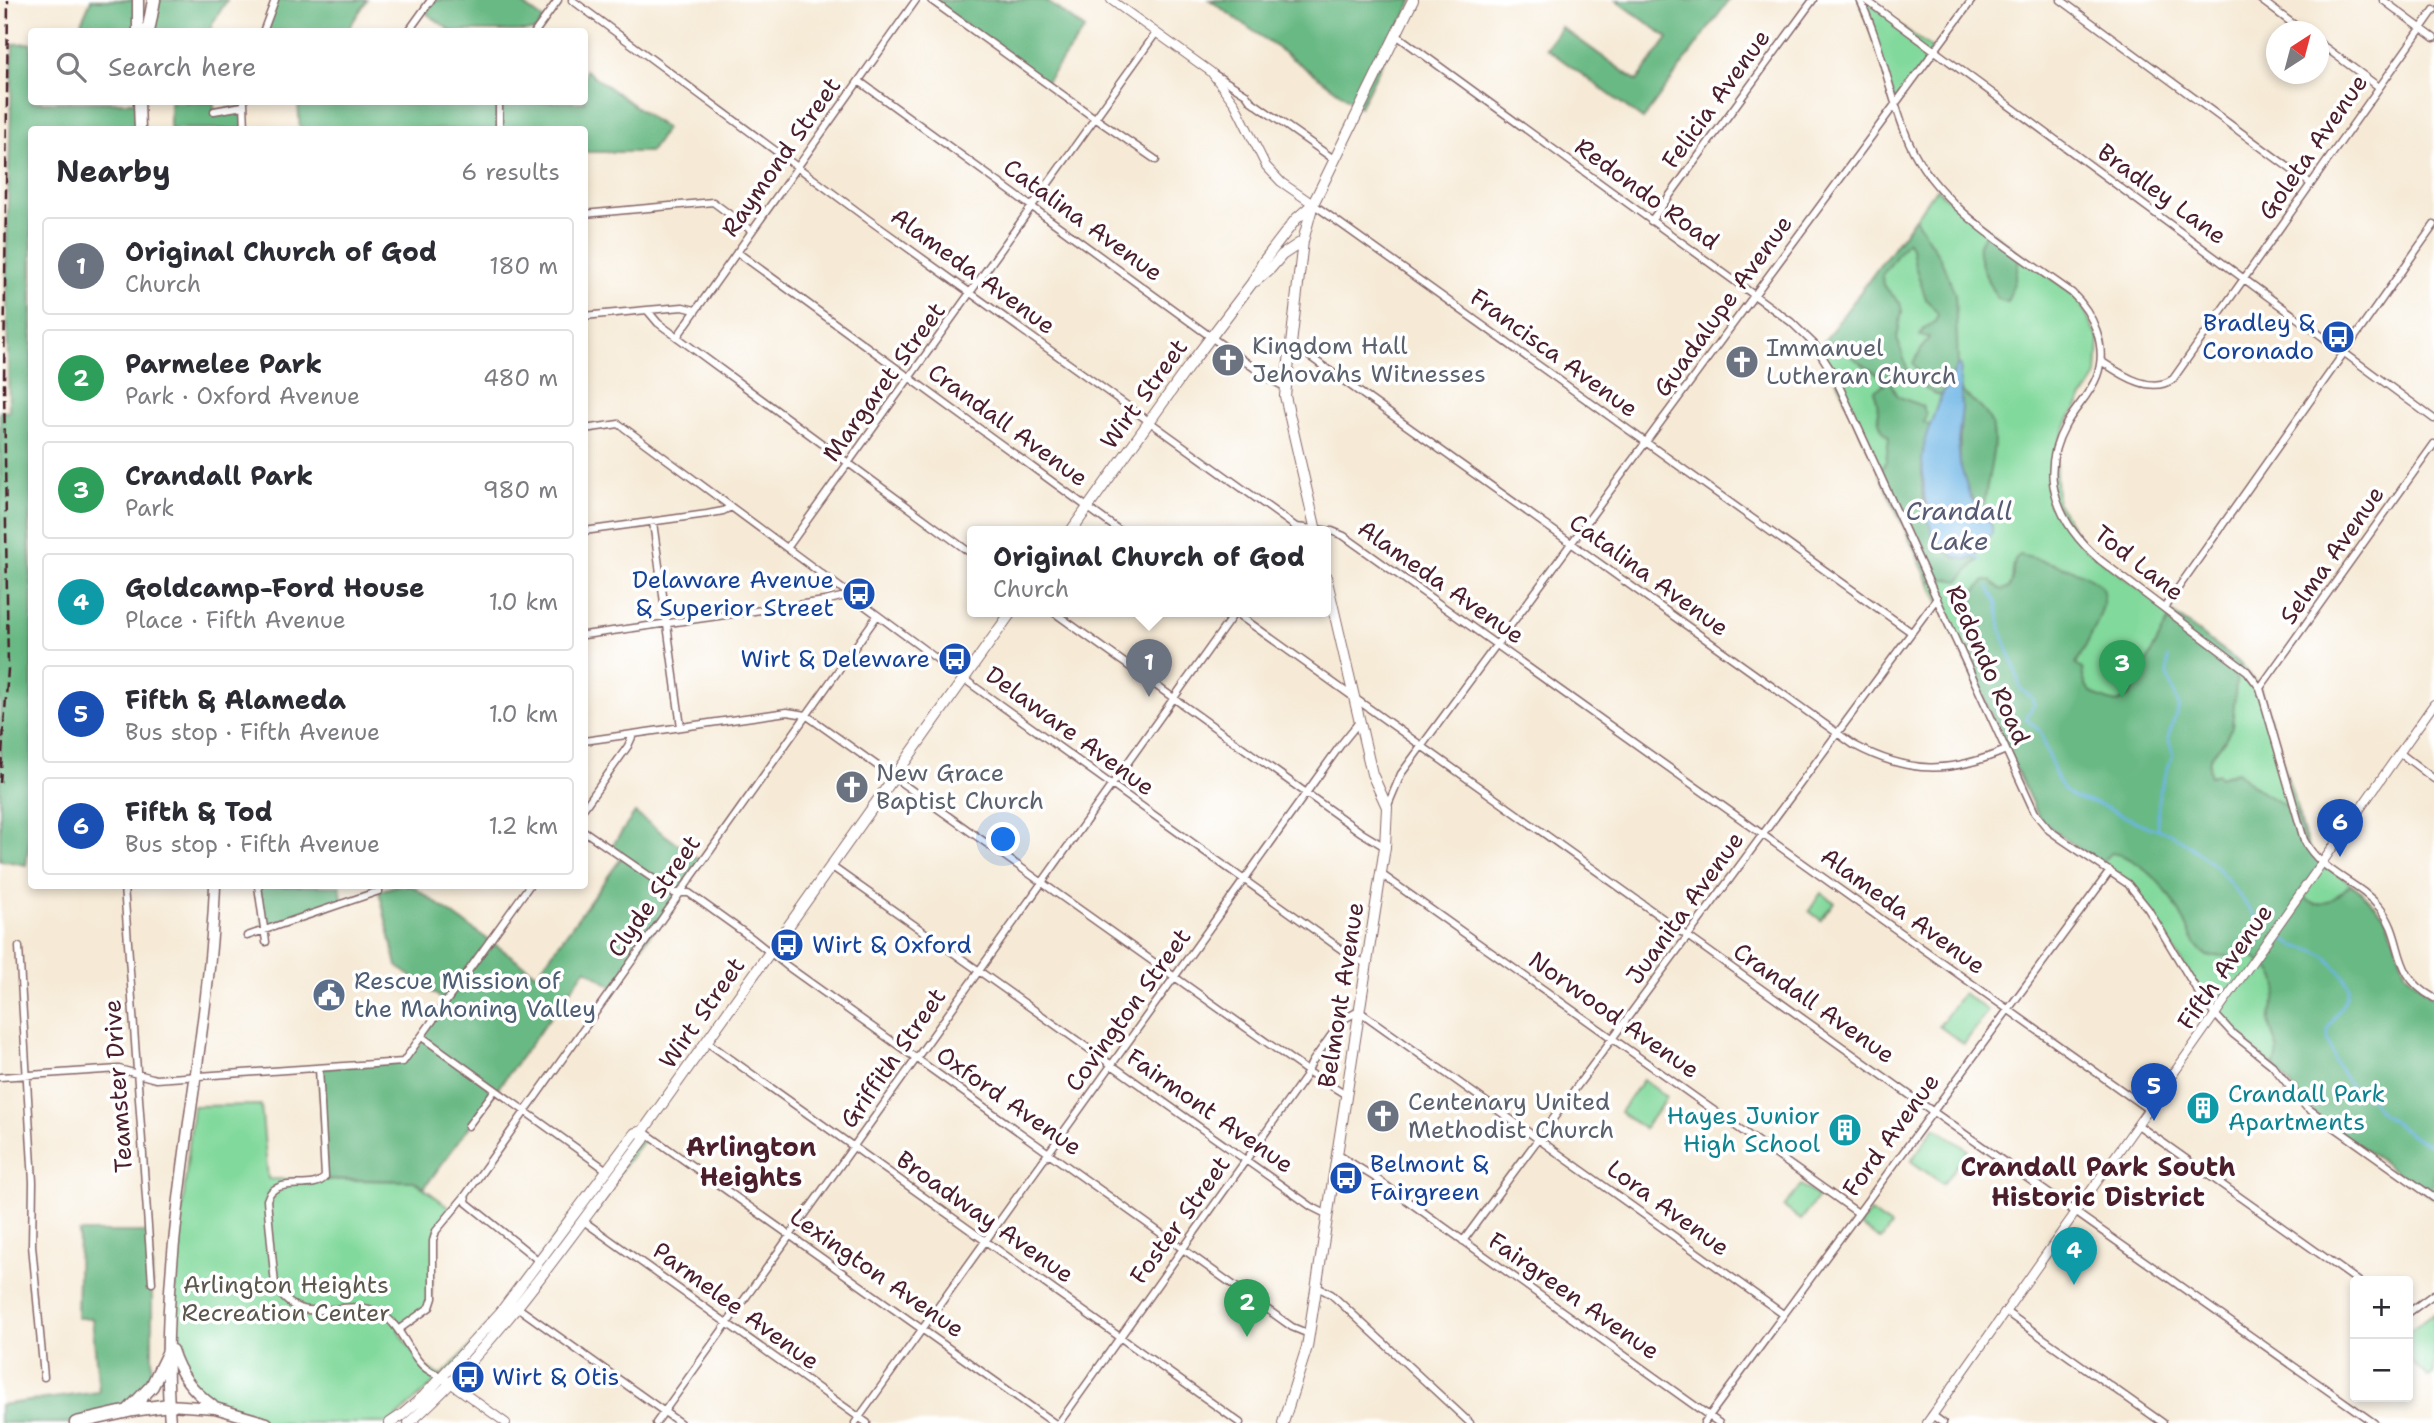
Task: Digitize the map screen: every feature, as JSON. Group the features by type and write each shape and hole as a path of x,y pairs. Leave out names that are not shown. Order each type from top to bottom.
{"highway":[{"path":"149,28 154,0"},
{"path":"127,1411 150,1389 169,1346"},
{"path":"76,1423 169,1405"}],"main road":[{"path":"138,0 138,28"},
{"path":"1315,526 1288,414 1285,387 1303,241 1313,204 1413,0"},
{"path":"139,105 140,126"},
{"name":"Wirt Street","path":"1075,526 1252,283 1263,262 1297,219 1313,204"},
{"name":"Wirt Street","path":"1252,283 1282,255 1303,241"},
{"name":"Belmont Avenue","path":"1284,1422 1305,1357 1385,847 1387,807 1372,774 1331,599"},
{"name":"Wirt Street","path":"409,1423 500,1313 539,1261 643,1139 643,1131 1008,617"},
{"path":"170,1423 172,1266 211,960 215,889"},
{"name":"Wirt Street","path":"390,1423 445,1380 517,1307 582,1220 612,1173"},
{"path":"169,1346 186,1382 215,1408"},
{"path":"169,1405 215,1408 267,1423"}],"street":[{"path":"264,28 275,0"},
{"path":"411,28 431,0"},
{"path":"539,28 558,0"},
{"name":"Alameda Avenue","path":"572,0 1290,526"},
{"name":"Raymond Street","path":"677,337 916,0"},
{"path":"931,0 1156,160"},
{"name":"Francisca Avenue","path":"1111,0 1211,72 1235,104 1266,166 1281,182 1912,632"},
{"name":"Felicia Avenue","path":"1651,221 1813,0"},
{"path":"1860,0 1876,38 1907,136 1918,160 1943,195 2072,293 2084,306 2096,327 2101,361"},
{"name":"Bradley Lane","path":"1866,0 2434,419"},
{"name":"Guadalupe Avenue","path":"1387,807 1401,775 1422,746 1972,0"},
{"path":"2061,0 2311,184"},
{"path":"2261,0 2289,21"},
{"path":"2383,0 2434,38"},
{"name":"Goleta Avenue","path":"2101,361 2148,385 2166,384 2177,374 2434,10"},
{"name":"Margaret Street","path":"788,547 1156,33"},
{"name":"Redondo Road","path":"1395,34 1804,334 1828,365 2031,807 2040,820 2063,840 2128,884 2141,898 2196,993 2233,1034 2278,1072 2306,1107 2434,1198"},
{"path":"2329,50 2379,87"},
{"path":"1211,72 1246,94 1335,160"},
{"name":"Catalina Avenue","path":"859,81 1211,337 1285,387"},
{"path":"214,111 239,105"},
{"path":"243,105 245,126"},
{"path":"499,105 499,126"},
{"path":"588,214 713,202 752,230"},
{"path":"2164,608 2434,225"},
{"name":"Crandall Avenue","path":"737,252 1113,526"},
{"path":"588,316 683,307 695,310"},
{"path":"647,310 652,318 677,337 967,550"},
{"name":"Catalina Avenue","path":"1291,347 1318,363 1872,755 1913,767 1940,768 1962,766 2006,750"},
{"name":"Tod Lane","path":"2101,361 2096,380 2064,427 2055,452 2053,482 2066,524 2085,548 2241,664 2260,688 2304,840 2321,864 2380,908 2392,930 2398,957 2406,973 2419,988 2434,998"},
{"name":"Delaware Avenue","path":"588,428 619,424 964,680 1352,957 1367,964"},
{"name":"Selma Avenue","path":"2260,688 2434,444"},
{"path":"588,530 723,511 732,507"},
{"path":"653,522 681,727"},
{"name":"Alameda Avenue","path":"1331,531 1344,536 2149,1111"},
{"path":"588,634 825,601 849,595"},
{"name":"Juanita Avenue","path":"1463,1241 1937,598"},
{"name":"Clyde Street","path":"398,1330 430,1307 433,1298 433,1241 436,1231 465,1198 877,616"},
{"path":"1060,617 1385,847"},
{"name":"Griffith Street","path":"656,1423 1231,617"},
{"name":"Crandall Avenue","path":"1242,617 2374,1423"},
{"name":"Fifth Avenue","path":"1930,1419 2434,704"},
{"path":"588,741 786,712 806,715 1346,1096"},
{"name":"Covington Street","path":"857,1420 1359,722"},
{"path":"588,802 633,735"},
{"path":"2400,753 2434,779"},
{"name":"Oxford Avenue","path":"588,834 674,893 689,893 916,1059 1292,1327 1309,1334"},
{"name":"Fairmont Avenue","path":"831,866 1312,1207 1328,1215"},
{"name":"Ford Avenue","path":"1704,1423 2109,871"},
{"name":"Norwood Avenue","path":"1381,874 1858,1213"},
{"name":"Teamster Drive","path":"124,889 152,1283"},
{"path":"258,889 266,942"},
{"path":"247,936 375,889"},
{"path":"0,1077 119,1069 156,1079 403,1062 527,889"},
{"path":"19,947 33,1182 32,1245 44,1377"},
{"name":"Foster Street","path":"1056,1423 1183,1249 1342,1020 1359,1011"},
{"name":"Lora Avenue","path":"1359,1011 1783,1314"},
{"path":"422,1037 612,1173"},
{"name":"Broadway Avenue","path":"707,1042 1240,1423"},
{"path":"318,1068 326,1177 320,1182 278,1187 268,1194 275,1285 282,1297 298,1308 313,1311 370,1309 387,1318 422,1365 506,1423"},
{"path":"468,1126 495,1090"},
{"path":"2138,1125 2351,1276"},
{"name":"Lexington Avenue","path":"643,1131 1056,1423"},
{"name":"Fairgreen Avenue","path":"1337,1154 1374,1177 1719,1423"},
{"path":"465,1198 539,1261"},
{"name":"Parmelee Avenue","path":"582,1220 857,1420 867,1423"},
{"path":"1317,1287 1331,1294 1470,1423"},
{"path":"2413,1309 2434,1294"},
{"path":"517,1307 680,1423"},
{"path":"2006,1312 2162,1423"},
{"path":"1930,1419 1943,1423"}],"green space":[{"path":"91,0 138,0 138,28 79,28"},
{"path":"154,0 227,0 212,28 149,28"},
{"path":"275,0 367,0 349,28 264,28"},
{"path":"431,0 517,0 544,20 537,28 448,28 423,11"},
{"path":"931,0 1045,0 1085,29 1045,83"},
{"path":"1210,0 1413,0 1360,107"},
{"path":"1616,0 1729,0 1643,119 1546,48 1561,27 1637,81 1668,38"},
{"path":"1860,0 1866,0 1935,51 1896,104"},
{"path":"28,43 28,105 139,105 140,126 28,126 26,865 0,860 0,411 9,412 6,266 13,44"},
{"path":"588,72 666,129 650,152 588,152 588,126 300,126 298,105 588,105"},
{"path":"170,105 214,105 214,111 243,106 245,126 170,126"},
{"path":"1937,188 2078,298 2099,340 2097,376 2070,418 2055,452 2057,502 2085,548 2241,664 2260,688 2310,852 2362,892 2278,1072 2215,1015 2148,909 2128,884 2040,820 1834,375 1814,345 1822,344"},
{"path":"1915,218 1941,259 1955,294 1958,365 1941,396 1927,390 1917,380 1920,377 1913,363 1929,337 1920,336 1921,332 1935,322 1938,314 1926,299 1912,248 1907,241 1882,276 1883,285 1900,303 1902,311 1897,338 1908,371 1891,384 1897,396 1922,406 1926,414 1924,422 1930,426 1923,457 1922,477 1927,517 1934,535 1943,549 1956,557 1972,559 1976,556 1979,559 1959,581 1948,579 1929,582 1879,473 1886,461 1889,438 1879,420 1874,391 1884,385 1881,377 1832,343 1822,344"},
{"path":"1988,230 2020,254 2007,302 1995,295 1980,257 1980,243"},
{"path":"1961,391 1986,414 1993,432 1993,454 1984,510 1972,498 1961,470"},
{"path":"2020,555 2080,573 2100,585 2104,592 2099,618 2076,664 2082,668 2088,688 2102,699 2117,703 2129,697 2172,613 2241,664 2237,672 2232,727 2211,756 2210,776 2218,774 2219,777 2237,772 2263,793 2295,811 2304,840 2321,864 2300,894 2315,904 2320,904 2334,898 2350,884 2362,892 2387,918 2406,973 2434,998 2434,1198 2318,1117 2273,1066 2277,1051 2270,1014 2278,987 2269,969 2246,952 2237,963 2226,956 2207,956 2195,944 2163,887 2145,869 2134,861 2111,853 2099,864 2040,820 1963,655 1982,641 1970,613 1970,596 1985,581 1991,581 2002,590 2009,588 2015,562"},
{"path":"635,813 702,862 613,987 586,969 424,1188 414,1181 325,1179 319,1068 403,1062 446,1002 397,966 379,891 416,889 537,974 622,857 610,849"},
{"path":"258,889 341,889 343,903 264,930"},
{"path":"1821,893 1834,902 1821,920 1809,911"},
{"path":"1963,993 1988,1011 1964,1044 1939,1026"},
{"path":"1643,1080 1667,1097 1644,1129 1620,1112"},
{"name":"Arlington Heights Recreation Center","path":"261,1105 268,1179 414,1181 453,1210 436,1231 430,1307 398,1330 422,1365 441,1376 473,1344 635,1133 644,1139 508,1319 450,1383 441,1377 390,1423 267,1423 227,1410 194,1391 169,1340 193,1106"},
{"path":"1935,1127 1968,1150 1943,1184 1911,1161"},
{"path":"1801,1185 1818,1197 1801,1220 1784,1207"},
{"path":"1870,1212 1891,1226 1881,1240 1860,1226"},
{"path":"79,1232 149,1232 152,1267 152,1386 127,1411 76,1423 0,1423 0,1405 99,1392 92,1318 77,1318"},
{"path":"2434,1313 2434,1374 2428,1377 2413,1363 2413,1328"}],"water":[{"name":"Crandall Lake","path":"1958,365 1961,366 1962,408 1958,442 1960,464 1971,499 1988,515 1992,527 1992,533 1976,556 1968,560 1955,557 1935,539 1928,521 1922,460 1925,439 1938,403"}],"waterway":[{"path":"1976,556 1981,560"},
{"path":"1989,587 1997,604 2002,633 2020,688 2032,698 2034,704 2026,719 2040,731 2057,779 2065,791 2073,797 2170,833 2186,843 2218,868 2259,921"},
{"path":"2157,830 2159,792 2173,754 2168,737 2179,706 2167,675 2168,657"},
{"path":"2281,938 2295,946 2316,951 2327,958 2344,976 2349,987 2346,998 2328,1029 2328,1038 2336,1063 2346,1080 2382,1114 2434,1147"}],"railway":[{"path":"0,783 8,669 4,385 8,0"}],"place":[{"name":"Bradley & Coronado","path":"2338,337"},
{"name":"Kingdom Hall Jehovahs Witnesses","path":"1228,360"},
{"name":"Immanuel Lutheran Church","path":"1742,362"},
{"name":"Delaware Avenue & Superior Street","path":"859,594"},
{"name":"Wirt & Deleware","path":"955,659"},
{"name":"Original Church of God","path":"1149,697"},
{"name":"Crandall Park","path":"2122,698"},
{"name":"New Grace Baptist Church","path":"852,787"},
{"name":"Fifth & Tod","path":"2340,857"},
{"name":"Wirt & Oxford","path":"787,945"},
{"name":"Rescue Mission of the Mahoning Valley","path":"329,995"},
{"name":"Crandall Park Apartments","path":"2203,1108"},
{"name":"Centenary United Methodist Church","path":"1383,1116"},
{"name":"Fifth & Alameda","path":"2154,1121"},
{"name":"Hayes Junior High School","path":"1845,1130"},
{"name":"Belmont & Fairgreen","path":"1346,1178"},
{"name":"Goldcamp-Ford House","path":"2074,1285"},
{"name":"Parmelee Park","path":"1247,1337"},
{"name":"Wirt & Otis","path":"468,1377"}],"district":[{"name":"Arlington Heights","path":"751,1161"},
{"name":"Crandall Park South Historic District","path":"2098,1181"}]}
